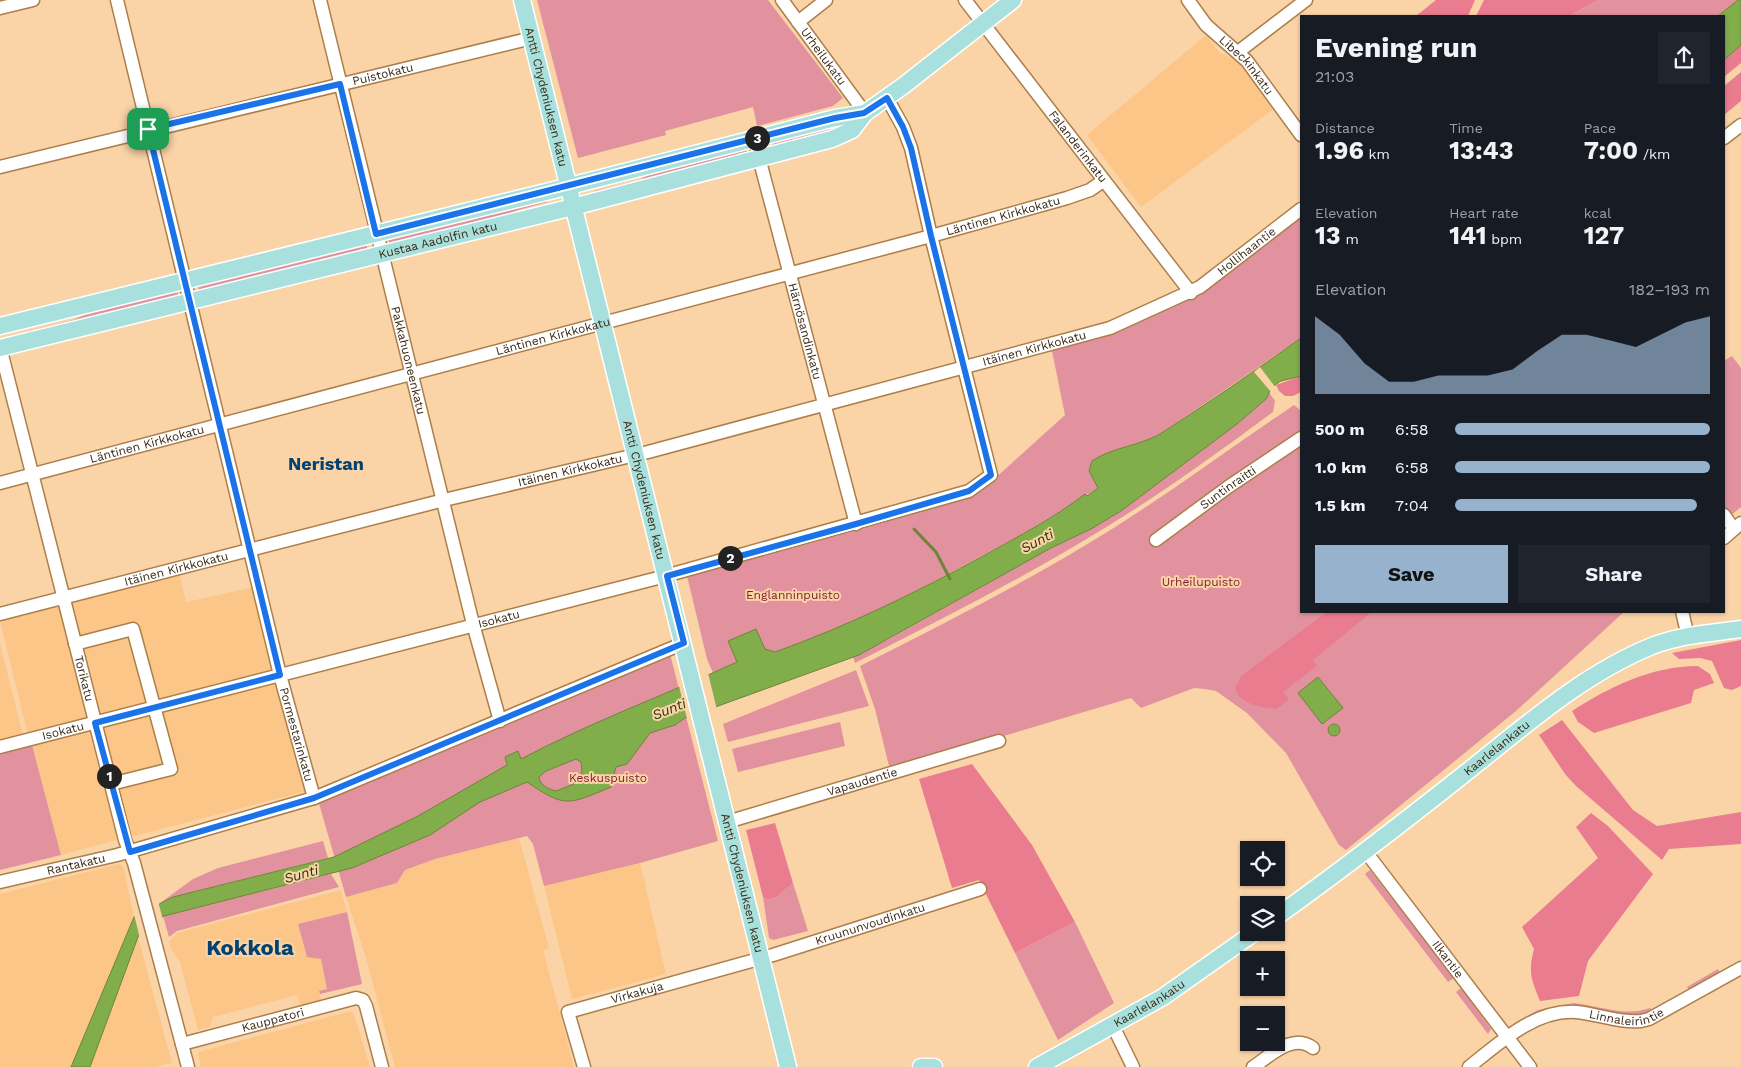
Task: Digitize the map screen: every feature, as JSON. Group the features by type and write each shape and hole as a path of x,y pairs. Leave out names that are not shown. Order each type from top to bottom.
{"main road":[{"name":"Antti Chydeniuksen katu","path":"522,0 635,455 684,643 788,1067"},
{"name":"Kustaa Aadolfin katu","path":"0,347 382,255 759,159 840,136 852,130 864,113 887,98 1013,0"},
{"name":"Kustaa Aadolfin katu","path":"0,326 376,234 835,118 864,113"},
{"name":"Kaarlelankatu","path":"1285,910 1366,852 1526,724 1593,677 1653,646 1688,637 1741,629"},
{"name":"Kaarlelankatu","path":"1037,1067 1114,1026 1163,996 1242,941"},
{"path":"921,1067 934,1067"}],"street":[{"path":"0,8 33,0"},
{"name":"Pormestarinkatu","path":"116,0 280,675 314,798"},
{"name":"Pakkahuoneenkatu","path":"320,0 473,624 500,721"},
{"name":"Urheilukatu","path":"782,0 864,113"},
{"path":"798,22 826,0"},
{"name":"Falanderinkatu","path":"964,0 1191,292"},
{"name":"Libeckinkatu","path":"1188,0 1206,25 1221,41 1247,60 1300,134"},
{"path":"1238,52 1306,0"},
{"name":"Puistokatu","path":"0,167 148,129 532,38"},
{"path":"887,98 903,127 911,148 963,368"},
{"path":"1725,137 1741,125"},
{"name":"Härnösandinkatu","path":"754,139 856,524"},
{"name":"Läntinen Kirkkokatu","path":"0,483 411,372 931,236 1066,198 1090,190 1103,181"},
{"name":"Hollihaantie","path":"1191,292 1300,210"},
{"name":"Itäinen Kirkkokatu","path":"0,614 444,500 635,455 825,406 1110,328 1191,292"},
{"name":"Torikatu","path":"0,347 95,723 188,1067"},
{"name":"Isokatu","path":"0,747 473,624 667,576 969,491 991,475 963,368"},
{"name":"Suntinraitti","path":"1156,540 1228,487 1300,439"},
{"path":"1725,516 1737,526 1725,537"},
{"path":"1682,613 1688,637"},
{"path":"75,644 134,629 170,770 111,784"},
{"name":"Rantakatu","path":"0,882 130,852 314,798 684,643"},
{"name":"Vapaudentie","path":"727,822 999,741"},
{"name":"Ilkantie","path":"1366,852 1530,1067"},
{"name":"Kruununvoudinkatu","path":"761,959 980,889"},
{"name":"Virkakuja","path":"584,1067 568,1012 761,959"},
{"name":"Linnaleirintie","path":"1469,1067 1507,1038 1542,1019 1566,1012 1634,1022 1649,1019 1741,968"},
{"name":"Kauppatori","path":"182,1044 351,998 363,1000 382,1067"},
{"path":"1114,1026 1133,1067"},
{"path":"1253,1067 1289,1043 1306,1042 1313,1048"}],"shaded area":[{"path":"1436,0 1475,0 1468,15 1417,15"},
{"path":"1484,0 1598,0 1571,15 1476,15"},
{"path":"1206,35 1219,52 1248,69 1275,108 1141,207 1087,135"},
{"path":"1741,45 1741,63 1725,76 1725,59"},
{"path":"1741,72 1741,101 1725,114 1725,85"},
{"path":"1300,376 1300,392 1293,396 1285,396 1276,385"},
{"path":"179,572 186,602 255,587 275,669 101,716 72,600"},
{"path":"59,606 87,719 28,735 0,621"},
{"path":"1325,613 1371,613 1313,660 1317,666 1283,692 1289,699 1277,709 1252,704 1241,698 1235,688 1241,676"},
{"path":"1741,640 1741,686 1732,690 1724,688 1712,661 1700,658 1679,659 1672,653"},
{"path":"0,644 23,736 0,742"},
{"path":"1698,666 1710,674 1714,683 1694,690 1691,703 1594,733 1578,722 1572,711 1616,686 1648,674 1681,667"},
{"path":"278,680 307,791 131,837 102,726"},
{"path":"1562,720 1633,810 1657,826 1741,812 1741,844 1669,849 1662,860 1576,786 1565,774 1539,735"},
{"path":"89,731 117,840 61,855 32,745"},
{"path":"972,764 1032,845 1075,922 1015,953 979,880 952,888 919,779"},
{"path":"1591,813 1608,826 1653,874 1588,961 1579,996 1540,1001 1531,975 1534,949 1522,927 1598,858 1576,827"},
{"path":"775,823 793,883 778,896 768,900 763,897 746,830"},
{"path":"519,838 549,948 543,950 574,1067 395,1067 366,958 346,897 397,883 405,870 435,859"},
{"path":"640,863 666,974 572,999 544,886"},
{"path":"118,864 123,866 134,917 72,1067 0,1067 0,894"},
{"path":"341,890 347,912 298,924 307,957 321,958 327,989 319,991 321,1000 300,1005 297,995 213,1017 210,1027 198,1030 180,962 171,949 169,941 177,933"},
{"path":"138,937 172,1063 155,1067 92,1067 91,1064"},
{"path":"351,1011 354,1015 370,1067 201,1067 198,1052"}],"green space":[{"path":"537,0 768,0 843,98 833,106 757,126 753,107 665,131 666,135 578,158"},
{"path":"1598,0 1738,0 1719,15 1571,15"},
{"path":"840,124 841,129 774,149 772,140"},
{"path":"746,147 748,156 596,195 595,191 639,180 657,170"},
{"path":"547,198 548,202 518,210 487,223 390,247 388,238"},
{"name":"Englanninpuisto","path":"1300,207 1300,339 1149,441 1121,448 1089,471 1098,488 1027,532 871,615 775,652 729,640 737,662 713,673 707,659 687,576 975,494 1065,415 1052,351 1113,334 1199,295 1200,282"},
{"path":"366,242 368,253 200,294 197,283"},
{"path":"177,289 179,299 30,333 30,331 73,320 100,308"},
{"path":"1732,356 1741,368 1741,507 1725,520 1725,360"},
{"path":"1268,391 1275,401 1273,412 1150,499 1108,526 1015,580 855,663 853,657 1121,511 1237,424 1266,399"},
{"name":"Urheilupuisto","path":"1294,405 1300,410 1300,613 1623,613 1516,711 1346,850 1339,845 1286,753 1247,713 1216,691 1205,689 1194,688 1141,708 1131,698 890,770 875,709 860,666 1050,566 1158,499"},
{"name":"Keskuspuisto","path":"670,654 718,841 640,863 544,886 533,844 527,836 435,859 405,870 397,883 346,897 318,800"},
{"path":"856,670 869,706 728,742 723,724"},
{"path":"840,722 845,746 738,772 732,749"},
{"path":"32,745 61,855 0,870 0,753"},
{"path":"323,841 328,858 197,891 160,903 193,879 218,868"},
{"path":"1370,870 1454,978 1448,982 1365,874"},
{"path":"331,874 339,887 177,931 169,937 163,916"},
{"path":"793,883 808,931 773,940 769,938 763,897 768,900 778,896"},
{"path":"347,912 362,984 320,994 319,991 327,989 321,959 307,957 298,924"},
{"path":"1075,922 1114,1003 1058,1040 1015,953"},
{"path":"1718,969 1720,973 1689,991 1687,987"},
{"path":"1461,988 1491,1029 1488,1034 1456,992"},
{"path":"1574,1003 1612,1010 1631,1011 1650,1008 1653,1011 1635,1018 1586,1008 1513,1024 1538,1010"}],"water":[{"path":"1738,0 1741,0 1741,45 1725,59 1725,15 1719,15"},
{"name":"Sunti","path":"1300,339 1300,376 1281,381 1272,387 1266,399 1237,424 1121,511 859,655 685,718 675,725 650,733 627,764 616,767 611,787 576,800 567,801 550,796 527,782 480,802 430,835 352,868 164,916 145,927 138,937 90,1067 71,1067 134,917 173,897 334,857 418,816 507,765 505,757 518,751 521,759 601,721 737,662 728,641 756,629 765,649 775,652 856,620 908,595 1023,534 1085,494 1087,496 1098,488 1089,471 1092,461 1100,456 1160,434","holes":["576,759 581,762 582,772 574,784 556,791 545,787 539,777 546,771"]},
{"path":"1318,677 1343,708 1322,724 1298,693"},
{"path":"1334,724 1340,730 1334,736 1328,730"}],"pier":[{"path":"1260,367 1276,388 1271,392 1254,372"},
{"path":"708,673 717,710 687,719 679,686"},
{"path":"158,901 163,920 147,929 140,939 134,914"}],"waterway":[{"path":"914,529 936,552 950,579"}],"district":[{"name":"Neristan","path":"326,463"},
{"name":"Kokkola","path":"250,947"}],"route":[{"path":"340,84 376,234 850,114 864,113 887,98 903,127 911,148 963,368 991,475 980,485 969,491 667,576 684,643 314,798 273,812 130,852 125,840 95,723 280,675 148,129 340,84"}]}
